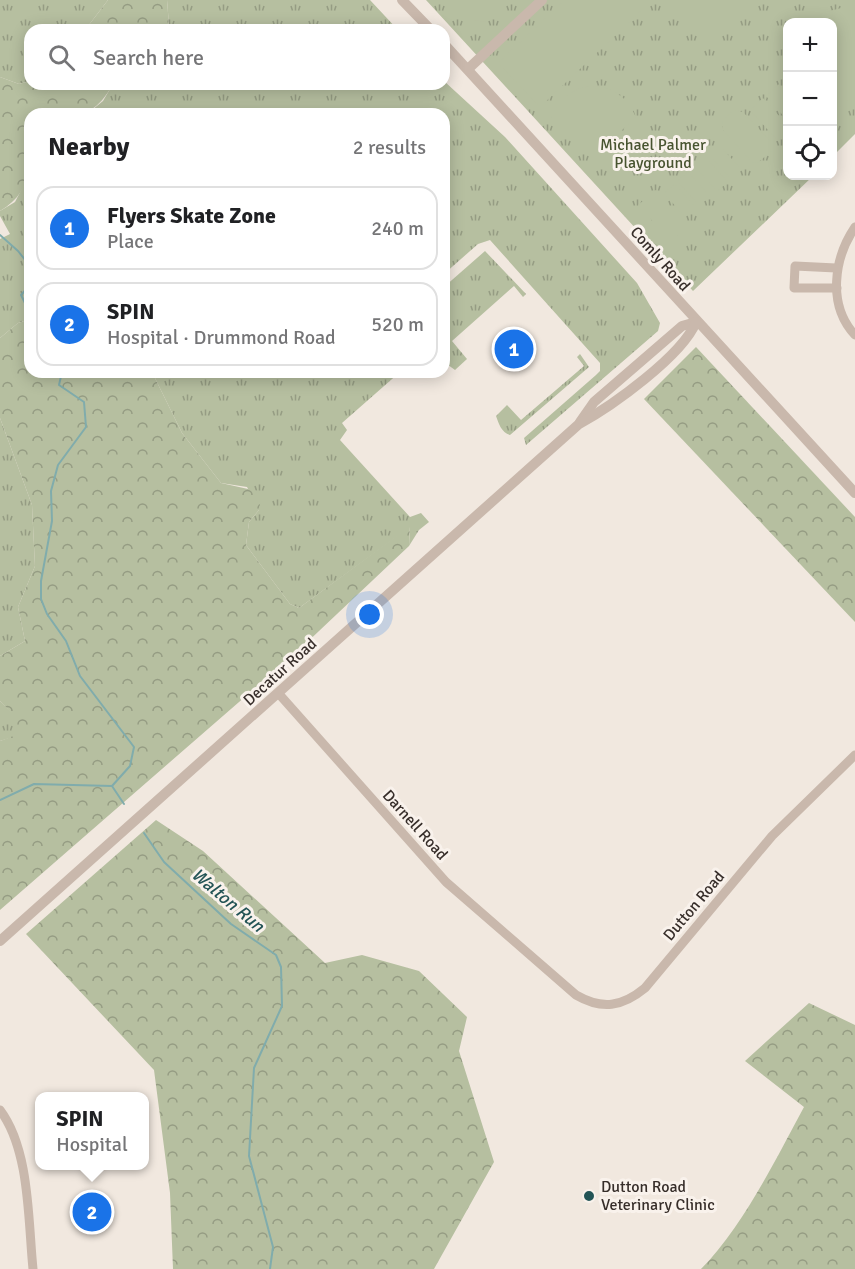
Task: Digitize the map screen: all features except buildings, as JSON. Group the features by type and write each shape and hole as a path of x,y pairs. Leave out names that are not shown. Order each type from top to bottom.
{"street":[{"path":"402,0 425,24"},
{"path":"468,69 542,0"},
{"name":"Comly Road","path":"450,50 696,322 855,493"},
{"path":"855,227 847,239 836,268 837,288 844,319 855,335"},
{"path":"836,268 795,266 794,288 837,288"},
{"name":"Decatur Road","path":"0,941 579,424 594,402 682,326 696,322"},
{"name":"Darnell Road","path":"279,694 446,882 540,964"},
{"name":"Dutton Road","path":"540,964 576,995 592,1004 622,1004 633,998 645,988 772,836 855,755"},
{"path":"0,1110 10,1123 20,1153 33,1269"}],"green space":[{"path":"0,0 108,0 90,24 24,24 24,83 19,84 0,77"},
{"path":"108,0 167,0 169,24 90,24"},
{"path":"167,0 370,0 392,24 169,24"},
{"name":"Michael Palmer Playground","path":"426,0 855,0 855,134 837,152 837,18 783,18 783,180 809,180 693,291"},
{"path":"459,0 507,0 486,22 473,20"},
{"path":"565,0 638,0 645,7 540,107 498,63"},
{"path":"677,0 759,0 713,41"},
{"path":"841,8 855,12 855,94 837,110 837,18 819,18 826,12"},
{"path":"0,77 19,84 24,83 24,90 109,90 93,108 24,108 24,185 12,202 0,211"},
{"path":"779,84 783,89 783,115 766,96"},
{"path":"595,86 615,92 625,100 636,118 592,156 551,118 558,105 568,95 580,89"},
{"path":"450,87 505,137 637,283 660,323 658,331 526,445 524,438 596,375 600,371 600,363 490,240 478,244 450,269 450,108 94,108 103,101 109,90 450,90"},
{"path":"763,98 783,120 783,137 778,141 750,110"},
{"path":"734,110 743,112 772,143 772,151 757,163 752,162 722,129 723,120"},
{"path":"721,147 741,169 731,179 711,157"},
{"path":"707,159 728,182 717,191 697,169"},
{"path":"688,172 708,194 698,204 677,181"},
{"path":"675,184 694,206 684,216 664,193"},
{"path":"24,185 24,321 18,323 0,338 0,239 10,234 0,216 0,211 15,202"},
{"path":"656,190 688,227 671,242 638,205"},
{"path":"485,251 526,294 523,297 514,286 452,341 467,359 455,370 450,366 450,282"},
{"path":"24,321 24,378 155,378 182,433 221,483 262,492 259,510 249,522 246,545 290,604 299,608 410,526 409,546 301,648 0,910 0,741 16,735 16,717 0,701 0,656 25,641 18,607 35,566 32,505 0,418 0,338 18,323"},
{"path":"696,347 855,517 855,622 644,399"},
{"path":"580,354 589,367 510,435 504,432 496,416 507,405 521,420 584,366 577,357"},
{"path":"155,378 393,378 342,423 347,430 340,440 410,517 421,513 429,522 419,530 409,546 410,527 299,608 290,604 246,545 249,522 259,510 247,487 221,483 182,433"},
{"path":"0,418 32,505 35,566 18,607 25,641 0,656"},
{"path":"0,701 16,716 16,736 0,741"},
{"path":"156,820 203,851 325,963 362,955 419,971 467,1017 459,1051 494,1162 434,1269 173,1269 170,1193 154,1070 26,934"},
{"path":"809,1003 855,1025 855,1269 701,1269 744,1213 804,1107 745,1061"}],"waterway":[{"path":"0,235 24,258"},
{"path":"24,292 21,295 24,301"},
{"path":"61,378 59,385 84,402 86,427 58,465 51,491 52,521 41,581 41,599 47,614 66,641 80,676 134,747 130,766 112,786"},
{"name":"Walton Run","path":"0,800 34,784 112,786"},
{"name":"Walton Run","path":"112,786 124,804"},
{"name":"Walton Run","path":"144,833 164,862 231,924 276,955 281,967 282,1006 254,1068 249,1156 273,1247 270,1269"}],"place":[{"name":"Flyers Skate Zone","path":"514,349"},
{"name":"Dutton Road Veterinary Clinic","path":"589,1196"},
{"name":"SPIN","path":"92,1212"}]}
